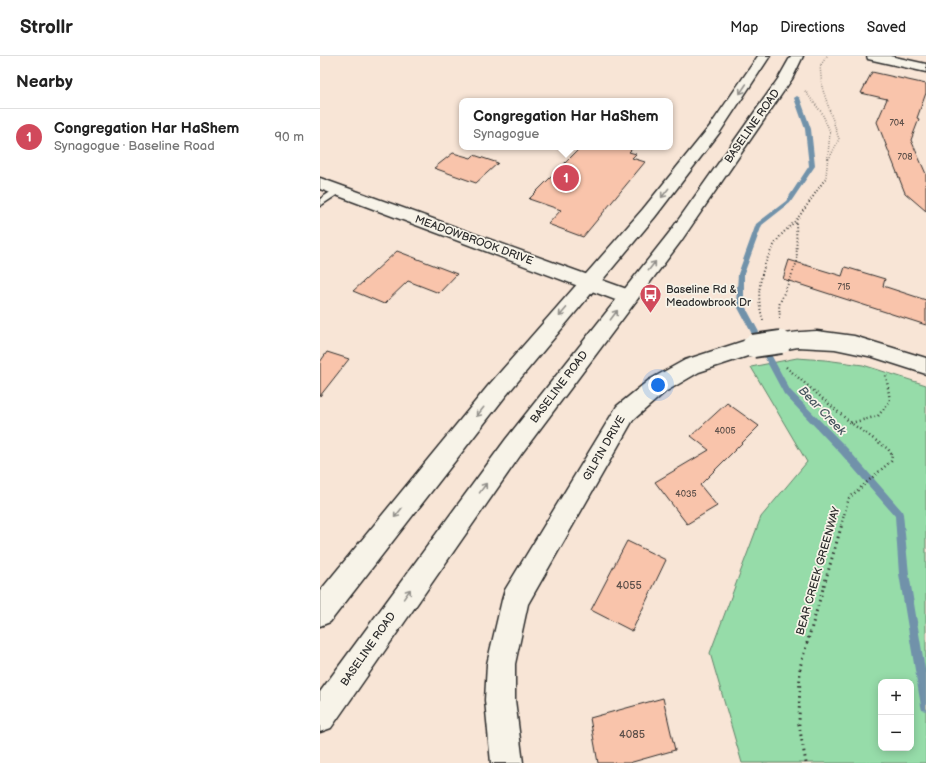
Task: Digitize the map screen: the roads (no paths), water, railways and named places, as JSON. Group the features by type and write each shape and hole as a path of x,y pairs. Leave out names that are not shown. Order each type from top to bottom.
{"main road":[{"path":"320,612 486,404 588,282 649,213 715,128 764,56"},
{"name":"BASELINE ROAD","path":"320,717 514,446 679,231 785,79 797,56"},
{"path":"873,56 926,68"},
{"name":"MEADOWBROOK DRIVE","path":"320,183 628,297"},
{"name":"GILPIN DRIVE","path":"507,763 500,700 501,664 516,600 625,413 657,386 692,366 753,346 786,341 831,340 882,350 926,366"}],"lane":[{"path":"320,203 338,190"}],"waterway":[{"name":"Bear Creek","path":"797,98 808,129 812,166 788,202 759,224 741,274 740,304 787,392 844,451 899,514 904,574 926,706"}],"place":[{"name":"Congregation Har HaShem","path":"566,178"},
{"name":"Baseline Rd & Meadowbrook Dr","path":"650,314"}]}
